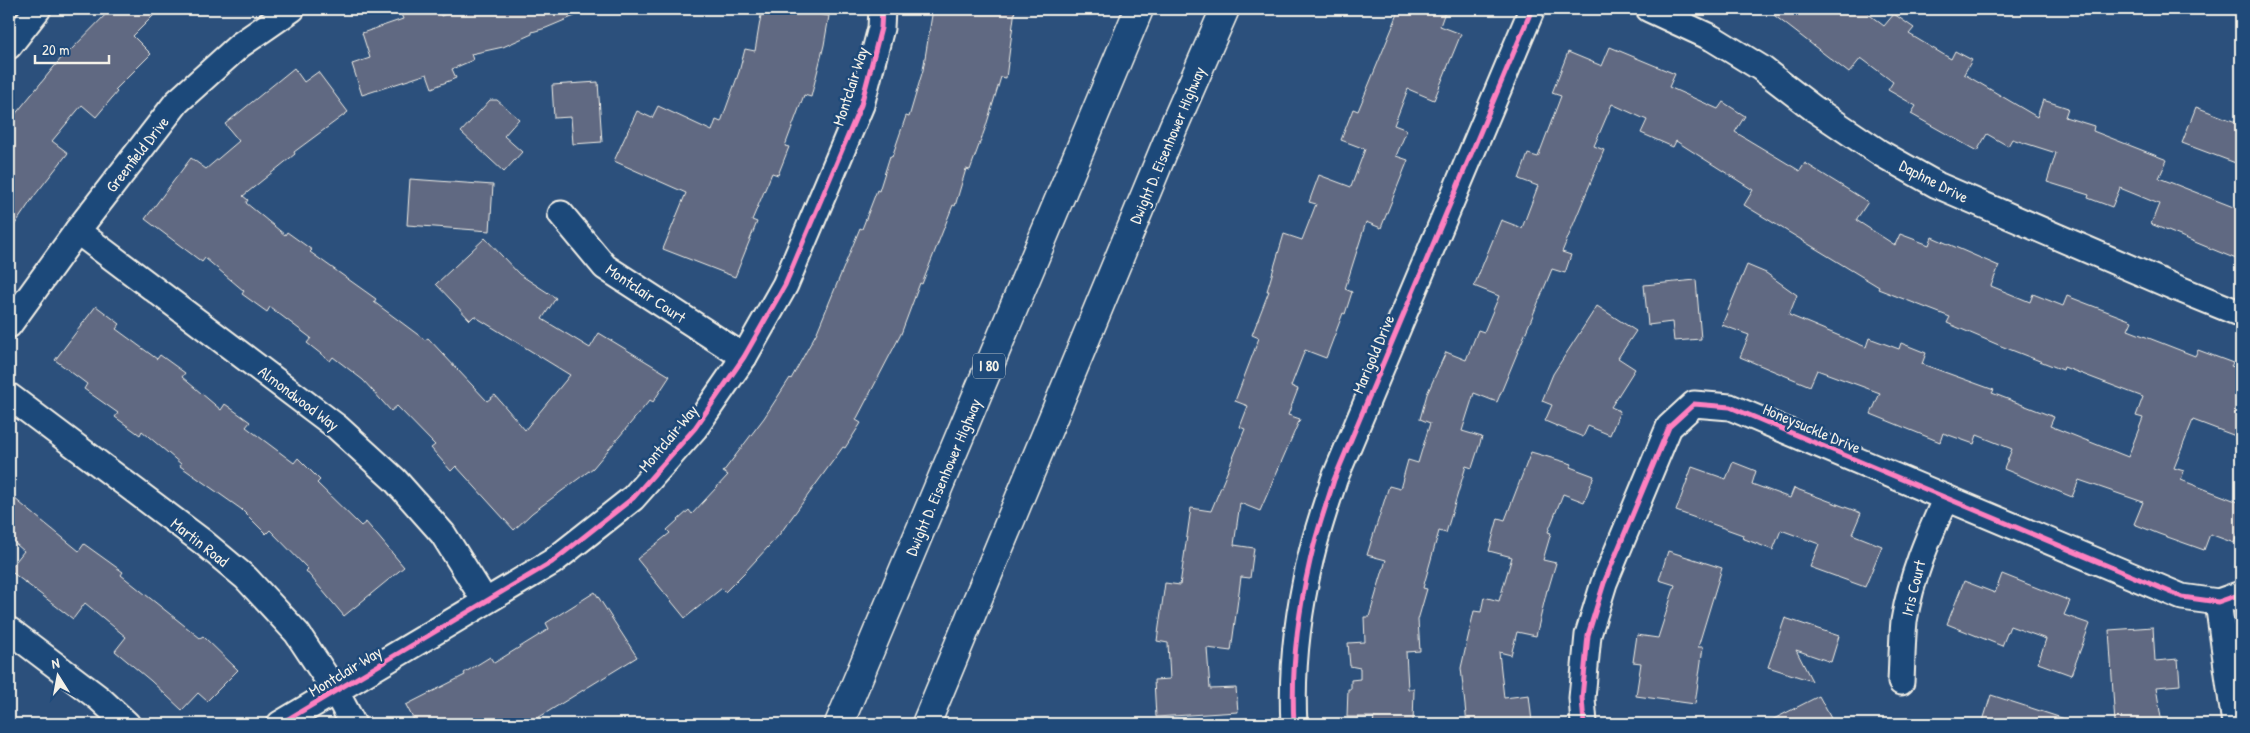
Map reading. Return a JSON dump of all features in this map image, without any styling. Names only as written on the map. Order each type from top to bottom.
[{"type":"highway","name":"Dwight D. Eisenhower Highway","points":[[839,724],[1139,9]]},
{"type":"highway","name":"Dwight D. Eisenhower Highway","points":[[926,724],[1173,128],[1225,9]]},
{"type":"street","points":[[9,46],[38,9]]},
{"type":"street","name":"Greenfield Drive","points":[[9,325],[77,231],[177,102],[240,45],[292,9]]},
{"type":"street","name":"Montclair Way","points":[[280,724],[552,562],[633,498],[695,428],[744,357],[784,285],[861,104],[881,28],[882,9]]},
{"type":"street","name":"Marigold Drive","points":[[1294,724],[1293,704],[1297,634],[1310,560],[1334,480],[1532,9]]},
{"type":"street","name":"Daphne Drive","points":[[1649,9],[1712,38],[1753,63],[1813,108],[1880,153],[1937,185],[2142,274],[2241,314]]},
{"type":"street","name":"Montclair Court","points":[[561,214],[605,267],[744,357]]},
{"type":"street","name":"Almondwood Way","points":[[77,231],[337,427],[395,480],[443,534],[485,601]]},
{"type":"street","name":"Martin Road","points":[[9,396],[202,542],[246,578],[297,633],[336,692],[353,724]]},
{"type":"street","name":"Honeysuckle Drive","points":[[1584,724],[1582,698],[1588,635],[1604,582],[1669,427],[1694,404],[1730,407],[2182,597],[2218,602],[2241,594]]},
{"type":"street","name":"Iris Court","points":[[1901,682],[1904,622],[1913,579],[1928,538],[1946,498]]},
{"type":"street","points":[[2218,602],[2235,724]]},
{"type":"street","points":[[9,630],[100,699],[126,724]]},
{"type":"building","points":[[111,9],[160,9],[133,36],[151,54],[115,90],[117,92],[96,117],[82,105],[52,141],[68,153],[35,195],[9,233],[9,122],[67,51],[69,52]]},
{"type":"building","points":[[399,9],[438,9],[441,16],[459,9],[591,9],[532,32],[532,34],[503,47],[471,54],[473,60],[452,69],[456,78],[432,88],[427,74],[362,95],[352,64],[370,58],[362,33],[403,19]]},
{"type":"building","points":[[762,9],[785,9],[829,16],[811,97],[804,95],[785,146],[789,147],[778,175],[772,173],[752,220],[757,222],[735,277],[663,249],[686,193],[614,161],[637,111],[652,118],[658,106],[712,131],[716,120],[721,122],[745,49],[755,51]]},
{"type":"building","points":[[933,9],[1015,9],[1006,78],[1001,77],[970,170],[966,169],[955,206],[953,205],[922,284],[920,283],[901,334],[856,420],[861,423],[845,448],[843,447],[779,535],[725,592],[722,588],[685,618],[637,559],[670,533],[667,530],[689,510],[692,514],[728,475],[723,472],[791,379],[817,332],[860,228],[862,229],[877,190],[879,191],[890,156],[892,157],[906,116],[909,117],[923,70]]},
{"type":"building","points":[[1400,9],[1446,9],[1440,26],[1461,34],[1434,100],[1408,89],[1394,125],[1407,130],[1396,156],[1408,160],[1381,228],[1366,222],[1345,289],[1352,292],[1345,314],[1343,313],[1326,358],[1305,350],[1291,386],[1298,389],[1288,415],[1300,419],[1260,511],[1240,503],[1234,545],[1254,548],[1250,578],[1241,577],[1231,651],[1207,648],[1210,689],[1236,688],[1238,712],[1156,717],[1154,680],[1170,679],[1168,643],[1157,641],[1165,583],[1180,585],[1191,508],[1211,511],[1245,429],[1240,427],[1248,406],[1235,401],[1259,338],[1252,335],[1269,291],[1267,291],[1284,234],[1302,240],[1316,204],[1309,202],[1319,175],[1351,187],[1365,149],[1341,140],[1353,109],[1358,111]]},
{"type":"building","points":[[1766,9],[1862,9],[1884,26],[1894,14],[1914,28],[1909,34],[1951,59],[1955,51],[1972,60],[1964,74],[2037,117],[2043,100],[2068,108],[2065,117],[2094,126],[2093,131],[2167,160],[2159,178],[2241,210],[2241,261],[2151,224],[2159,204],[2120,188],[2112,207],[2088,198],[2089,195],[2047,182],[2056,153],[2012,139],[2008,146],[1987,134],[1977,151],[1911,114],[1916,106],[1888,90],[1893,82],[1861,58],[1849,73]]},
{"type":"building","points":[[1610,47],[1675,74],[1669,87],[1718,109],[1723,102],[1745,116],[1735,132],[1800,171],[1805,163],[1868,202],[1856,220],[1895,245],[1900,234],[1929,245],[1932,237],[1999,266],[1991,286],[2030,302],[2033,294],[2063,306],[2067,296],[2132,321],[2128,330],[2195,356],[2198,350],[2233,363],[2231,366],[2241,369],[2241,438],[2193,420],[2174,468],[2184,471],[2181,480],[2241,503],[2241,525],[2234,543],[2210,534],[2204,550],[2159,534],[2134,524],[2143,502],[2079,480],[2072,497],[2004,469],[2012,449],[1977,435],[1974,444],[1943,433],[1940,442],[1871,414],[1880,393],[1817,370],[1810,386],[1740,357],[1749,335],[1722,325],[1747,265],[1766,273],[1797,295],[1789,315],[1866,347],[1869,338],[1899,349],[1901,343],[1926,353],[1922,364],[1994,390],[1992,393],[2054,417],[2050,426],[2128,457],[2143,418],[2136,416],[2143,397],[2064,367],[2063,370],[2001,346],[1947,323],[1950,317],[1878,289],[1879,287],[1744,205],[1753,190],[1676,141],[1673,147],[1641,133],[1647,120],[1612,104],[1594,146],[1604,150],[1562,252],[1571,255],[1565,273],[1552,269],[1497,402],[1474,393],[1462,431],[1482,437],[1472,468],[1466,466],[1446,533],[1439,531],[1423,588],[1427,589],[1418,620],[1420,651],[1406,652],[1408,689],[1414,689],[1413,724],[1373,724],[1374,717],[1347,717],[1348,689],[1351,689],[1351,680],[1360,679],[1360,668],[1350,666],[1348,643],[1365,642],[1364,617],[1369,617],[1386,560],[1367,555],[1389,486],[1400,489],[1408,460],[1418,463],[1430,423],[1420,419],[1427,394],[1446,352],[1466,360],[1478,330],[1484,332],[1499,296],[1474,286],[1501,220],[1522,228],[1538,186],[1519,179],[1528,154],[1538,157],[1561,96],[1552,93],[1568,52],[1602,66]]},
{"type":"building","points":[[294,68],[304,82],[318,72],[348,112],[294,152],[295,154],[243,196],[248,200],[246,203],[285,235],[287,232],[312,250],[310,252],[376,299],[374,302],[425,340],[428,338],[487,401],[495,395],[525,430],[570,375],[474,316],[470,320],[436,284],[485,238],[519,274],[556,298],[542,319],[590,348],[599,333],[670,376],[653,402],[650,400],[593,468],[532,513],[514,530],[456,466],[451,471],[431,448],[435,445],[397,406],[391,411],[363,380],[333,357],[330,361],[307,343],[311,338],[270,307],[267,312],[242,294],[244,291],[205,258],[202,262],[145,219],[191,158],[206,169],[239,141],[225,124]]},
{"type":"building","points":[[598,82],[602,142],[573,144],[571,117],[554,118],[552,85]]},
{"type":"building","points":[[490,100],[497,100],[519,119],[504,136],[522,152],[504,172],[461,132]]},
{"type":"building","points":[[2196,107],[2241,124],[2241,165],[2182,143]]},
{"type":"building","points":[[410,179],[493,185],[490,231],[407,225]]},
{"type":"building","points":[[1696,280],[1701,339],[1674,341],[1672,322],[1648,325],[1644,285]]},
{"type":"building","points":[[96,306],[120,324],[116,329],[157,359],[160,355],[185,373],[182,377],[221,410],[225,404],[250,422],[246,427],[294,463],[298,458],[320,480],[317,483],[361,526],[366,522],[404,567],[344,616],[306,571],[308,569],[270,530],[266,534],[241,509],[180,466],[181,464],[142,431],[140,435],[115,417],[118,413],[84,389],[87,384],[55,360]]},
{"type":"building","points":[[1597,306],[1636,331],[1618,358],[1635,369],[1611,407],[1620,411],[1610,435],[1588,426],[1583,437],[1545,421],[1552,405],[1542,401],[1553,374]]},
{"type":"building","points":[[1531,452],[1572,464],[1570,467],[1594,476],[1584,502],[1563,494],[1548,532],[1551,533],[1543,560],[1556,563],[1547,590],[1536,636],[1517,632],[1511,655],[1499,652],[1504,698],[1529,695],[1532,722],[1467,724],[1461,668],[1474,611],[1481,612],[1484,597],[1499,601],[1512,557],[1489,551],[1498,518],[1505,520]]},
{"type":"building","points":[[1733,462],[1756,471],[1752,484],[1790,498],[1794,488],[1861,513],[1852,534],[1882,546],[1865,587],[1810,567],[1819,544],[1781,530],[1773,550],[1742,538],[1743,535],[1676,511],[1692,467],[1726,479]]},
{"type":"building","points":[[9,494],[79,551],[84,544],[123,572],[121,575],[200,638],[203,636],[238,670],[207,701],[198,693],[182,710],[115,651],[126,637],[85,603],[73,619],[9,570],[24,551],[9,538]]},
{"type":"building","points":[[1668,551],[1722,568],[1698,647],[1703,647],[1695,704],[1636,696],[1641,663],[1633,662],[1637,635],[1658,638],[1675,585],[1659,580]]},
{"type":"building","points":[[2002,574],[2070,601],[2064,615],[2090,624],[2071,675],[2038,663],[2046,639],[2010,626],[2002,646],[1947,624],[1964,581],[1995,593]]},
{"type":"building","points":[[595,592],[637,657],[528,724],[416,724],[406,705],[465,675],[464,673],[490,657],[494,663],[549,629],[546,623]]},
{"type":"building","points":[[1785,618],[1839,636],[1831,662],[1796,650],[1812,681],[1768,667]]},
{"type":"building","points":[[2153,627],[2155,661],[2178,659],[2180,685],[2156,687],[2162,724],[2115,724],[2109,630]]},
{"type":"building","points":[[1991,695],[2068,720],[2067,724],[1982,724]]},
{"type":"building","points":[[1819,696],[1834,724],[1764,724]]},
{"type":"cycle path","points":[[280,724],[552,562],[633,498],[695,428],[744,357],[785,285],[861,105],[881,28],[882,9]]},
{"type":"cycle path","points":[[1294,724],[1296,642],[1302,601],[1315,540],[1334,480],[1532,9]]},
{"type":"cycle path","points":[[1584,724],[1582,698],[1588,635],[1604,583],[1669,427],[1694,404],[1730,407],[2182,597],[2218,602],[2241,594]]}]
